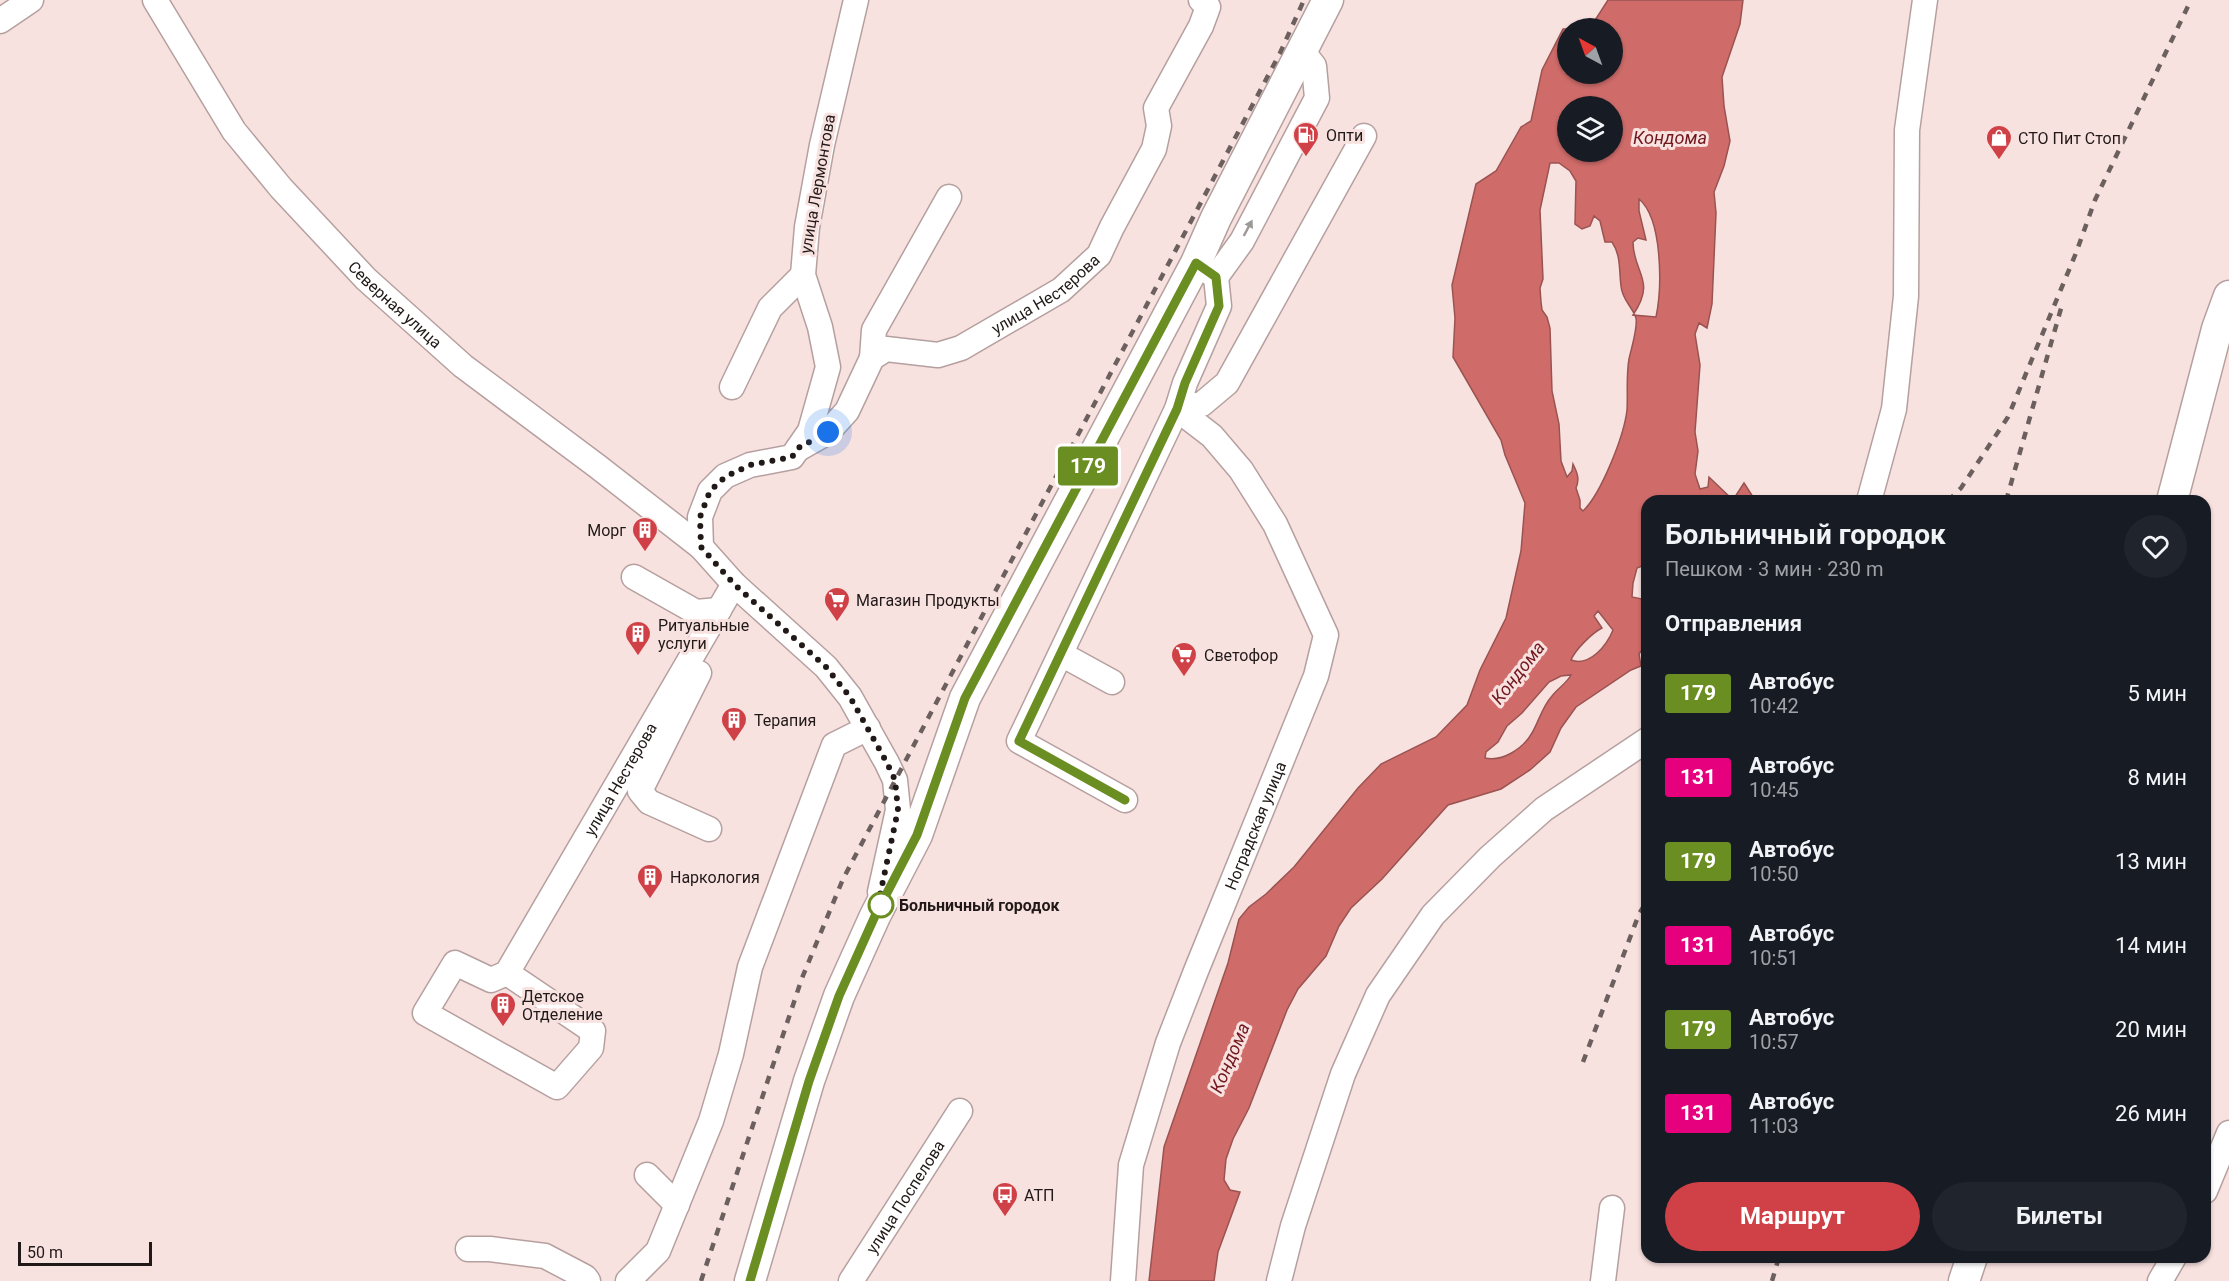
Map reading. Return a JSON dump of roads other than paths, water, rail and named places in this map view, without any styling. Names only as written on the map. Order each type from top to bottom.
[{"type":"main road","points":[[750,1281],[809,1081],[839,996],[875,916],[917,835],[965,698],[1206,270],[1216,218],[1328,0]]},
{"type":"main road","points":[[2174,495],[2217,329],[2229,296]]},
{"type":"main road","points":[[1964,1281],[1970,1263]]},
{"type":"street","points":[[0,21],[31,0]]},
{"type":"street","name":"Северная улица","points":[[155,0],[234,131],[281,188],[366,279],[463,366],[701,547]]},
{"type":"street","name":"улица Лермонтова","points":[[798,448],[810,430],[828,367],[820,327],[803,275],[807,227],[822,145],[856,0]]},
{"type":"street","name":"улица Нестерова","points":[[872,358],[886,348],[938,356],[961,348],[1061,290],[1099,255],[1112,226],[1154,149],[1159,126],[1156,108],[1201,26],[1208,7],[1201,0]]},
{"type":"street","points":[[1871,495],[1894,409],[1906,296],[1907,130],[1925,0]]},
{"type":"street","points":[[1177,409],[1202,404],[1227,383],[1364,136]]},
{"type":"street","points":[[875,916],[898,810],[895,780],[850,697],[826,667],[734,584],[701,547],[700,517],[710,491],[725,477],[750,465],[792,457],[798,448],[828,432],[847,411],[872,358],[874,330],[949,197]]},
{"type":"street","points":[[1125,800],[1019,741],[1177,409],[1185,383],[1219,306],[1206,270]]},
{"type":"street","points":[[732,387],[770,308],[803,275]]},
{"type":"street","name":"Ноградская улица","points":[[1123,1281],[1131,1165],[1168,1043],[1316,676],[1326,635],[1275,524],[1241,470],[1212,436],[1177,409]]},
{"type":"street","points":[[634,578],[696,612],[714,619],[707,657],[640,791],[649,802],[709,830]]},
{"type":"street","name":"улица Нестерова","points":[[499,977],[734,584]]},
{"type":"street","points":[[1060,654],[1112,682]]},
{"type":"street","points":[[628,1281],[658,1251],[714,1109],[731,1054],[750,967],[834,745],[868,728]]},
{"type":"street","points":[[1279,1281],[1293,1226],[1343,1074],[1384,986],[1433,915],[1490,857],[1544,809],[1641,744]]},
{"type":"street","points":[[455,963],[499,977],[592,1031],[591,1048],[557,1087],[425,1013],[455,963]]},
{"type":"street","name":"улица Поспелова","points":[[851,1281],[960,1111]]},
{"type":"street","points":[[2211,1180],[2224,1157],[2229,1133]]},
{"type":"street","points":[[647,1174],[677,1205]]},
{"type":"street","points":[[1603,1281],[1612,1208]]},
{"type":"street","points":[[468,1249],[490,1249],[545,1256],[585,1277],[588,1281]]},
{"type":"street","points":[[2160,1281],[2170,1263]]},
{"type":"water","name":"Кондома","points":[[1608,0],[1743,0],[1740,24],[1722,77],[1730,141],[1714,192],[1716,213],[1712,304],[1707,328],[1699,323],[1695,334],[1700,365],[1695,432],[1698,451],[1695,474],[1700,489],[1708,487],[1709,477],[1728,495],[1641,495],[1641,566],[1637,568],[1632,597],[1641,599],[1641,651],[1639,654],[1641,666],[1631,670],[1576,707],[1561,728],[1550,752],[1530,770],[1501,789],[1448,805],[1382,879],[1351,908],[1339,926],[1326,956],[1298,989],[1287,1010],[1249,1108],[1233,1139],[1226,1159],[1224,1180],[1230,1190],[1240,1192],[1218,1252],[1214,1281],[1149,1281],[1164,1147],[1228,963],[1239,919],[1249,907],[1294,867],[1358,788],[1381,764],[1436,737],[1467,705],[1480,670],[1506,618],[1521,551],[1525,503],[1501,440],[1453,357],[1455,318],[1452,285],[1476,184],[1496,171],[1521,127],[1531,121],[1542,70],[1557,41],[1557,84],[1623,84],[1623,18],[1596,18]],"holes":[[[1550,163],[1559,163],[1570,171],[1576,181],[1575,224],[1582,229],[1590,226],[1594,216],[1600,221],[1605,242],[1612,242],[1615,247],[1622,291],[1634,313],[1640,303],[1644,285],[1636,262],[1633,242],[1638,238],[1646,240],[1639,211],[1639,199],[1647,209],[1657,237],[1659,255],[1660,272],[1656,317],[1635,315],[1636,327],[1628,365],[1625,421],[1617,449],[1604,478],[1583,511],[1580,508],[1576,488],[1578,479],[1576,470],[1573,464],[1572,471],[1567,477],[1561,461],[1559,424],[1552,391],[1550,328],[1541,302],[1540,288],[1543,279],[1540,210]],[[1598,611],[1613,630],[1610,636],[1591,658],[1571,660],[1584,642],[1602,628],[1594,616]],[[1571,675],[1554,693],[1543,709],[1532,733],[1518,749],[1498,758],[1485,758],[1486,752],[1498,742],[1507,726],[1522,713],[1549,682],[1561,676]]]},
{"type":"water","name":"Кондома","points":[[1744,483],[1752,495],[1736,495]]},
{"type":"railway","points":[[701,1281],[802,978],[843,879],[1280,53],[1304,0]]},
{"type":"railway","points":[[1954,495],[2008,417],[2076,253],[2095,200],[2191,0]]},
{"type":"railway","points":[[2008,495],[2062,305]]},
{"type":"railway","points":[[1583,1062],[1641,911]]},
{"type":"railway","points":[[1772,1281],[1777,1263]]},
{"type":"place","name":"Опти","points":[[1306,158]]},
{"type":"place","name":"СТО Пит Стоп","points":[[1999,161]]},
{"type":"place","name":"Морг","points":[[645,553]]},
{"type":"place","name":"Магазин Продукты","points":[[837,623]]},
{"type":"place","name":"Ритуальные услуги","points":[[638,657]]},
{"type":"place","name":"Светофор","points":[[1184,678]]},
{"type":"place","name":"Терапия","points":[[734,743]]},
{"type":"place","name":"Наркология","points":[[650,900]]},
{"type":"place","name":"Больничный городок","points":[[881,905]]},
{"type":"place","name":"Детское Отделение","points":[[503,1028]]},
{"type":"place","name":"АТП","points":[[1005,1218]]}]
